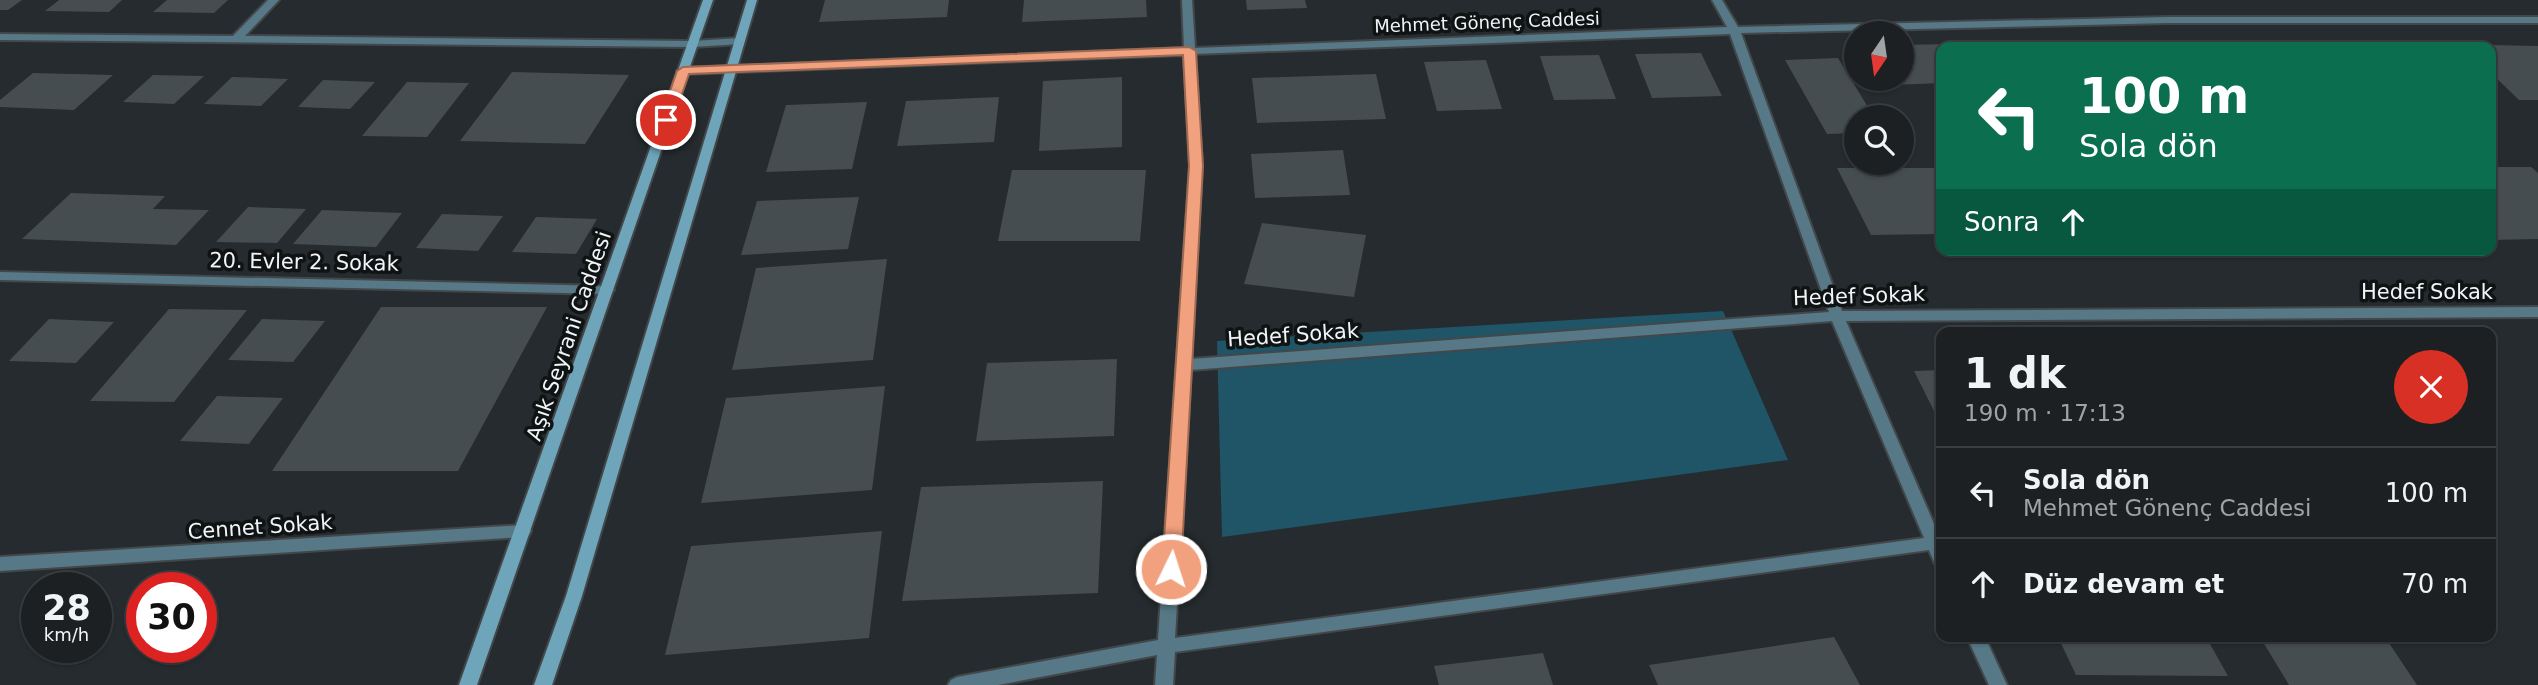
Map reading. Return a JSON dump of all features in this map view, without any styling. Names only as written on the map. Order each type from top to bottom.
[{"type":"main road","name":"Aşık Seyrani Caddesi","points":[[468,685],[708,0]]},
{"type":"main road","points":[[543,685],[574,596],[752,0]]},
{"type":"street","points":[[236,39],[274,0]]},
{"type":"street","points":[[1164,685],[1196,166],[1187,0]]},
{"type":"street","points":[[1717,0],[1734,30],[1837,316],[1936,549]]},
{"type":"street","name":"Mehmet Gönenç Caddesi","points":[[683,71],[1734,30],[2168,20],[2538,20]]},
{"type":"street","points":[[0,37],[693,44],[740,41]]},
{"type":"street","name":"20. Evler 2. Sokak","points":[[0,276],[607,290]]},
{"type":"street","name":"Hedef Sokak","points":[[1184,365],[1837,316],[2538,312]]},
{"type":"street","name":"Cennet Sokak","points":[[0,564],[523,531]]},
{"type":"street","points":[[957,685],[1167,646],[1933,543]]},
{"type":"street","points":[[1978,642],[1998,685]]},
{"type":"shaded area","points":[[1723,311],[1788,460],[1222,537],[1217,341]]},
{"type":"building","points":[[0,0],[22,0],[8,10],[0,10]]},
{"type":"building","points":[[59,0],[122,0],[109,12],[45,11]]},
{"type":"building","points":[[167,0],[228,0],[214,13],[153,12]]},
{"type":"building","points":[[825,0],[949,0],[947,17],[819,22]]},
{"type":"building","points":[[1024,0],[1146,0],[1147,17],[1022,22]]},
{"type":"building","points":[[1246,0],[1305,0],[1307,8],[1247,10]]},
{"type":"building","points":[[2180,41],[2181,42],[2108,42]]},
{"type":"building","points":[[1936,44],[1936,83],[1914,84],[1914,45]]},
{"type":"building","points":[[2496,45],[2538,46],[2538,100],[2519,100],[2496,78]]},
{"type":"building","points":[[1701,53],[1722,96],[1652,98],[1635,54]]},
{"type":"building","points":[[1599,55],[1616,99],[1554,100],[1540,56]]},
{"type":"building","points":[[1838,58],[1844,68],[1844,91],[1858,91],[1867,105],[1844,105],[1844,133],[1827,134],[1785,60]]},
{"type":"building","points":[[1486,60],[1502,109],[1437,111],[1424,62]]},
{"type":"building","points":[[512,72],[629,75],[585,144],[460,141]]},
{"type":"building","points":[[33,73],[113,75],[74,110],[0,107],[0,100]]},
{"type":"building","points":[[1376,74],[1386,119],[1257,123],[1252,78]]},
{"type":"building","points":[[153,75],[204,76],[174,104],[123,102]]},
{"type":"building","points":[[232,77],[288,79],[261,106],[204,104]]},
{"type":"building","points":[[1122,77],[1122,147],[1039,151],[1043,81]]},
{"type":"building","points":[[323,80],[375,82],[350,109],[298,107]]},
{"type":"building","points":[[407,82],[469,83],[427,137],[362,136]]},
{"type":"building","points":[[999,97],[994,142],[897,146],[906,101]]},
{"type":"building","points":[[867,102],[852,169],[766,172],[786,105]]},
{"type":"building","points":[[1343,150],[1350,195],[1255,198],[1251,154]]},
{"type":"building","points":[[2496,167],[2531,167],[2538,173],[2538,239],[2496,240]]},
{"type":"building","points":[[1837,168],[1844,168],[1844,175],[1914,175],[1914,168],[1936,168],[1936,234],[1871,235]]},
{"type":"building","points":[[1012,170],[1146,170],[1140,241],[998,241]]},
{"type":"building","points":[[71,193],[165,196],[153,209],[209,210],[176,245],[22,239]]},
{"type":"building","points":[[859,197],[848,249],[741,255],[757,201]]},
{"type":"building","points":[[248,207],[306,209],[277,243],[216,242]]},
{"type":"building","points":[[322,210],[402,213],[376,247],[293,244]]},
{"type":"building","points":[[442,214],[503,216],[478,251],[416,248]]},
{"type":"building","points":[[536,217],[597,219],[576,254],[512,252]]},
{"type":"building","points":[[1262,223],[1366,235],[1354,297],[1244,284]]},
{"type":"building","points":[[887,259],[873,360],[732,370],[756,268]]},
{"type":"building","points":[[381,307],[547,307],[458,471],[272,471]]},
{"type":"building","points":[[169,309],[247,310],[174,402],[90,401]]},
{"type":"building","points":[[49,319],[114,322],[76,363],[9,361]]},
{"type":"building","points":[[262,319],[325,321],[293,362],[228,360]]},
{"type":"building","points":[[1117,359],[1114,436],[976,441],[987,363]]},
{"type":"building","points":[[1936,370],[1936,415],[1914,371]]},
{"type":"building","points":[[885,386],[872,490],[701,503],[726,398]]},
{"type":"building","points":[[217,396],[283,398],[249,444],[180,441]]},
{"type":"building","points":[[1103,481],[1098,593],[902,601],[921,487]]},
{"type":"building","points":[[882,531],[869,638],[665,655],[691,546]]},
{"type":"building","points":[[1834,637],[1860,685],[1658,685],[1649,665]]},
{"type":"building","points":[[2060,642],[2209,642],[2228,676],[2076,675]]},
{"type":"building","points":[[2263,642],[2388,642],[2417,685],[2289,685]]},
{"type":"building","points":[[1543,653],[1553,685],[1439,685],[1434,666]]},
{"type":"route","points":[[666,120],[683,71],[1189,51],[1196,166],[1171,569]]}]
